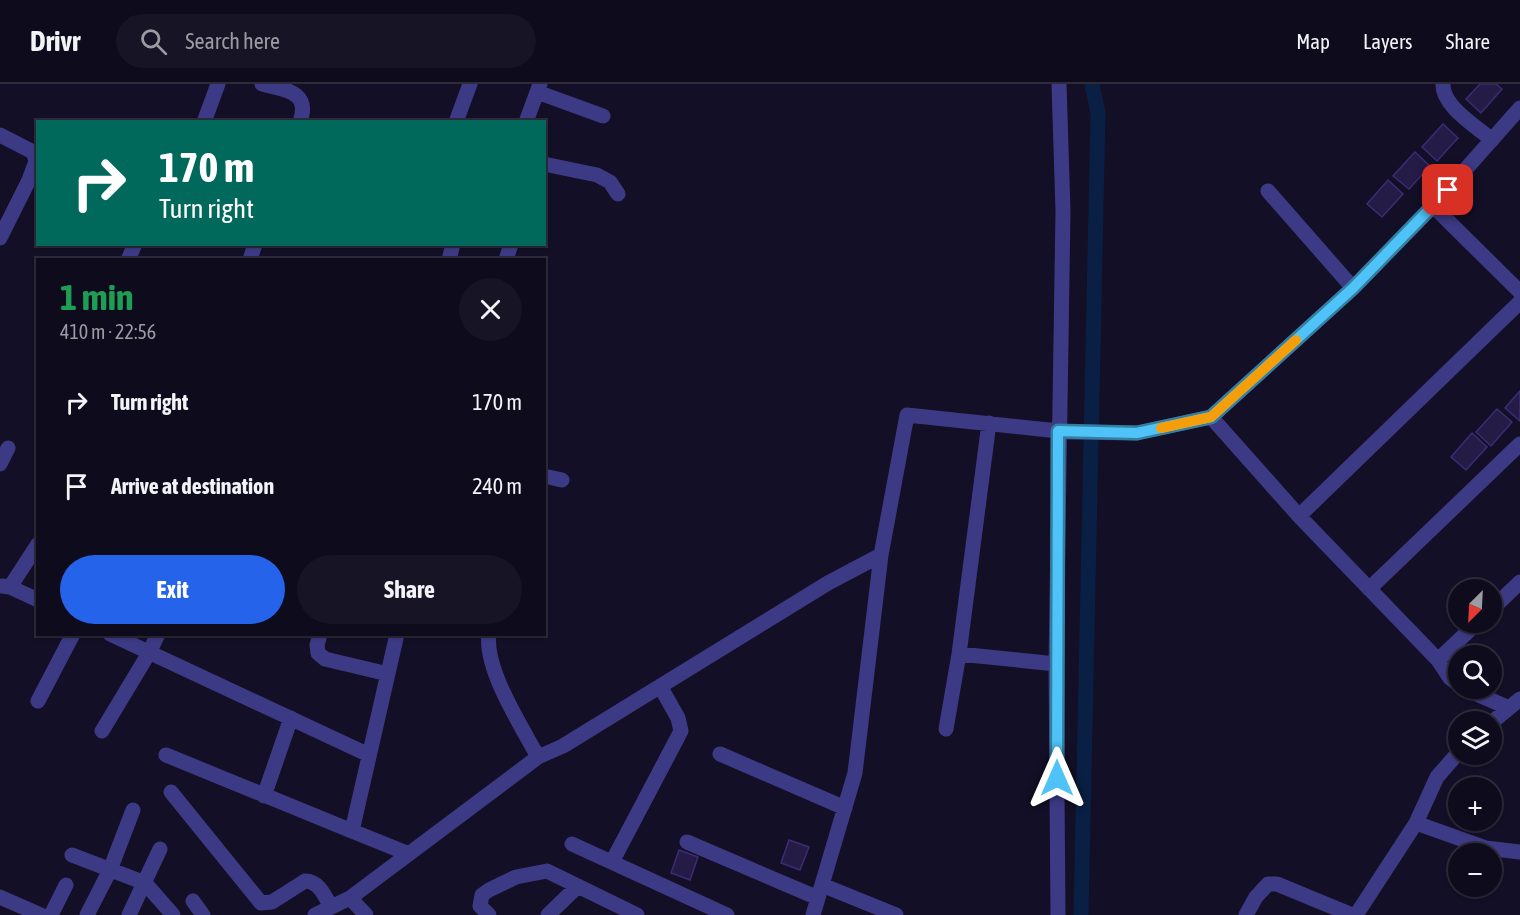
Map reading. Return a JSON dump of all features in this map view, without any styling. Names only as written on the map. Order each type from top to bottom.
[{"type":"street","points":[[205,120],[218,84]]},
{"type":"street","points":[[262,84],[296,95],[302,102],[300,120]]},
{"type":"street","points":[[457,120],[470,84]]},
{"type":"street","points":[[1058,915],[1056,664],[1063,431],[1063,211],[1059,84]]},
{"type":"street","points":[[1443,84],[1442,92],[1449,104],[1492,140]]},
{"type":"street","points":[[527,120],[539,88],[603,116]]},
{"type":"street","points":[[813,915],[855,773],[881,555],[907,415],[1063,431],[1137,433],[1211,417],[1353,288],[1433,206],[1520,108]]},
{"type":"street","points":[[0,135],[33,152],[36,161],[0,238]]},
{"type":"street","points":[[546,164],[597,175],[610,182],[618,194]]},
{"type":"street","points":[[1268,191],[1353,288]]},
{"type":"street","points":[[1433,206],[1520,291]]},
{"type":"street","points":[[1299,516],[1520,302]]},
{"type":"street","points":[[1211,417],[1299,516],[1448,672]]},
{"type":"street","points":[[946,729],[959,654],[989,423]]},
{"type":"street","points":[[1369,589],[1520,444]]},
{"type":"street","points":[[0,464],[8,448]]},
{"type":"street","points":[[546,476],[562,480]]},
{"type":"street","points":[[36,547],[5,586],[36,599]]},
{"type":"street","points":[[315,915],[350,898],[538,758],[562,746],[828,583],[881,555]]},
{"type":"street","points":[[1502,599],[1520,582]]},
{"type":"street","points":[[1438,660],[1466,633]]},
{"type":"street","points":[[38,701],[72,636]]},
{"type":"street","points":[[114,636],[369,755]]},
{"type":"street","points":[[102,731],[150,653],[157,636]]},
{"type":"street","points":[[319,636],[318,652],[325,659],[388,674]]},
{"type":"street","points":[[352,831],[397,636]]},
{"type":"street","points":[[489,636],[491,660],[497,679],[538,758]]},
{"type":"street","points":[[959,654],[1056,664]]},
{"type":"street","points":[[612,862],[681,731],[678,718],[660,686]]},
{"type":"street","points":[[1502,713],[1514,703]]},
{"type":"street","points":[[264,796],[291,718]]},
{"type":"street","points":[[720,754],[845,808]]},
{"type":"street","points":[[166,755],[409,855]]},
{"type":"street","points":[[1356,915],[1416,823],[1437,777],[1448,764]]},
{"type":"street","points":[[171,792],[261,903],[272,902],[305,881],[311,881],[317,884],[331,907]]},
{"type":"street","points":[[87,915],[111,870],[133,810]]},
{"type":"street","points":[[1416,823],[1486,848],[1520,852]]},
{"type":"street","points":[[687,842],[820,891],[896,915]]},
{"type":"street","points":[[572,844],[727,915]]},
{"type":"street","points":[[129,915],[160,849]]},
{"type":"street","points":[[72,855],[145,883],[173,915]]},
{"type":"street","points":[[489,915],[480,906],[482,895],[516,877],[547,871],[637,915]]},
{"type":"street","points":[[1246,915],[1256,897],[1268,885],[1277,884],[1352,915]]},
{"type":"street","points":[[51,915],[66,885]]},
{"type":"street","points":[[548,915],[578,885]]},
{"type":"street","points":[[0,897],[41,915]]},
{"type":"street","points":[[350,898],[366,915]]},
{"type":"street","points":[[193,901],[203,915]]},
{"type":"building","points":[[1480,84],[1496,84],[1502,89],[1481,113],[1466,99]]},
{"type":"building","points":[[1443,124],[1458,138],[1437,161],[1422,147]]},
{"type":"building","points":[[1415,152],[1430,166],[1409,189],[1393,176]]},
{"type":"building","points":[[1388,180],[1403,194],[1382,217],[1367,204]]},
{"type":"building","points":[[1520,391],[1520,421],[1505,408]]},
{"type":"building","points":[[1497,409],[1512,422],[1491,446],[1476,432]]},
{"type":"building","points":[[1472,433],[1487,447],[1466,470],[1451,457]]},
{"type":"building","points":[[789,840],[809,847],[800,870],[781,863]]},
{"type":"building","points":[[679,850],[698,857],[690,880],[671,873]]},
{"type":"waterway","points":[[1081,915],[1098,113],[1092,84]]},
{"type":"slow traffic","points":[[1161,428],[1211,417],[1296,340]]},
{"type":"route","points":[[1057,778],[1058,431],[1137,433],[1211,417],[1353,288],[1448,190]]}]
